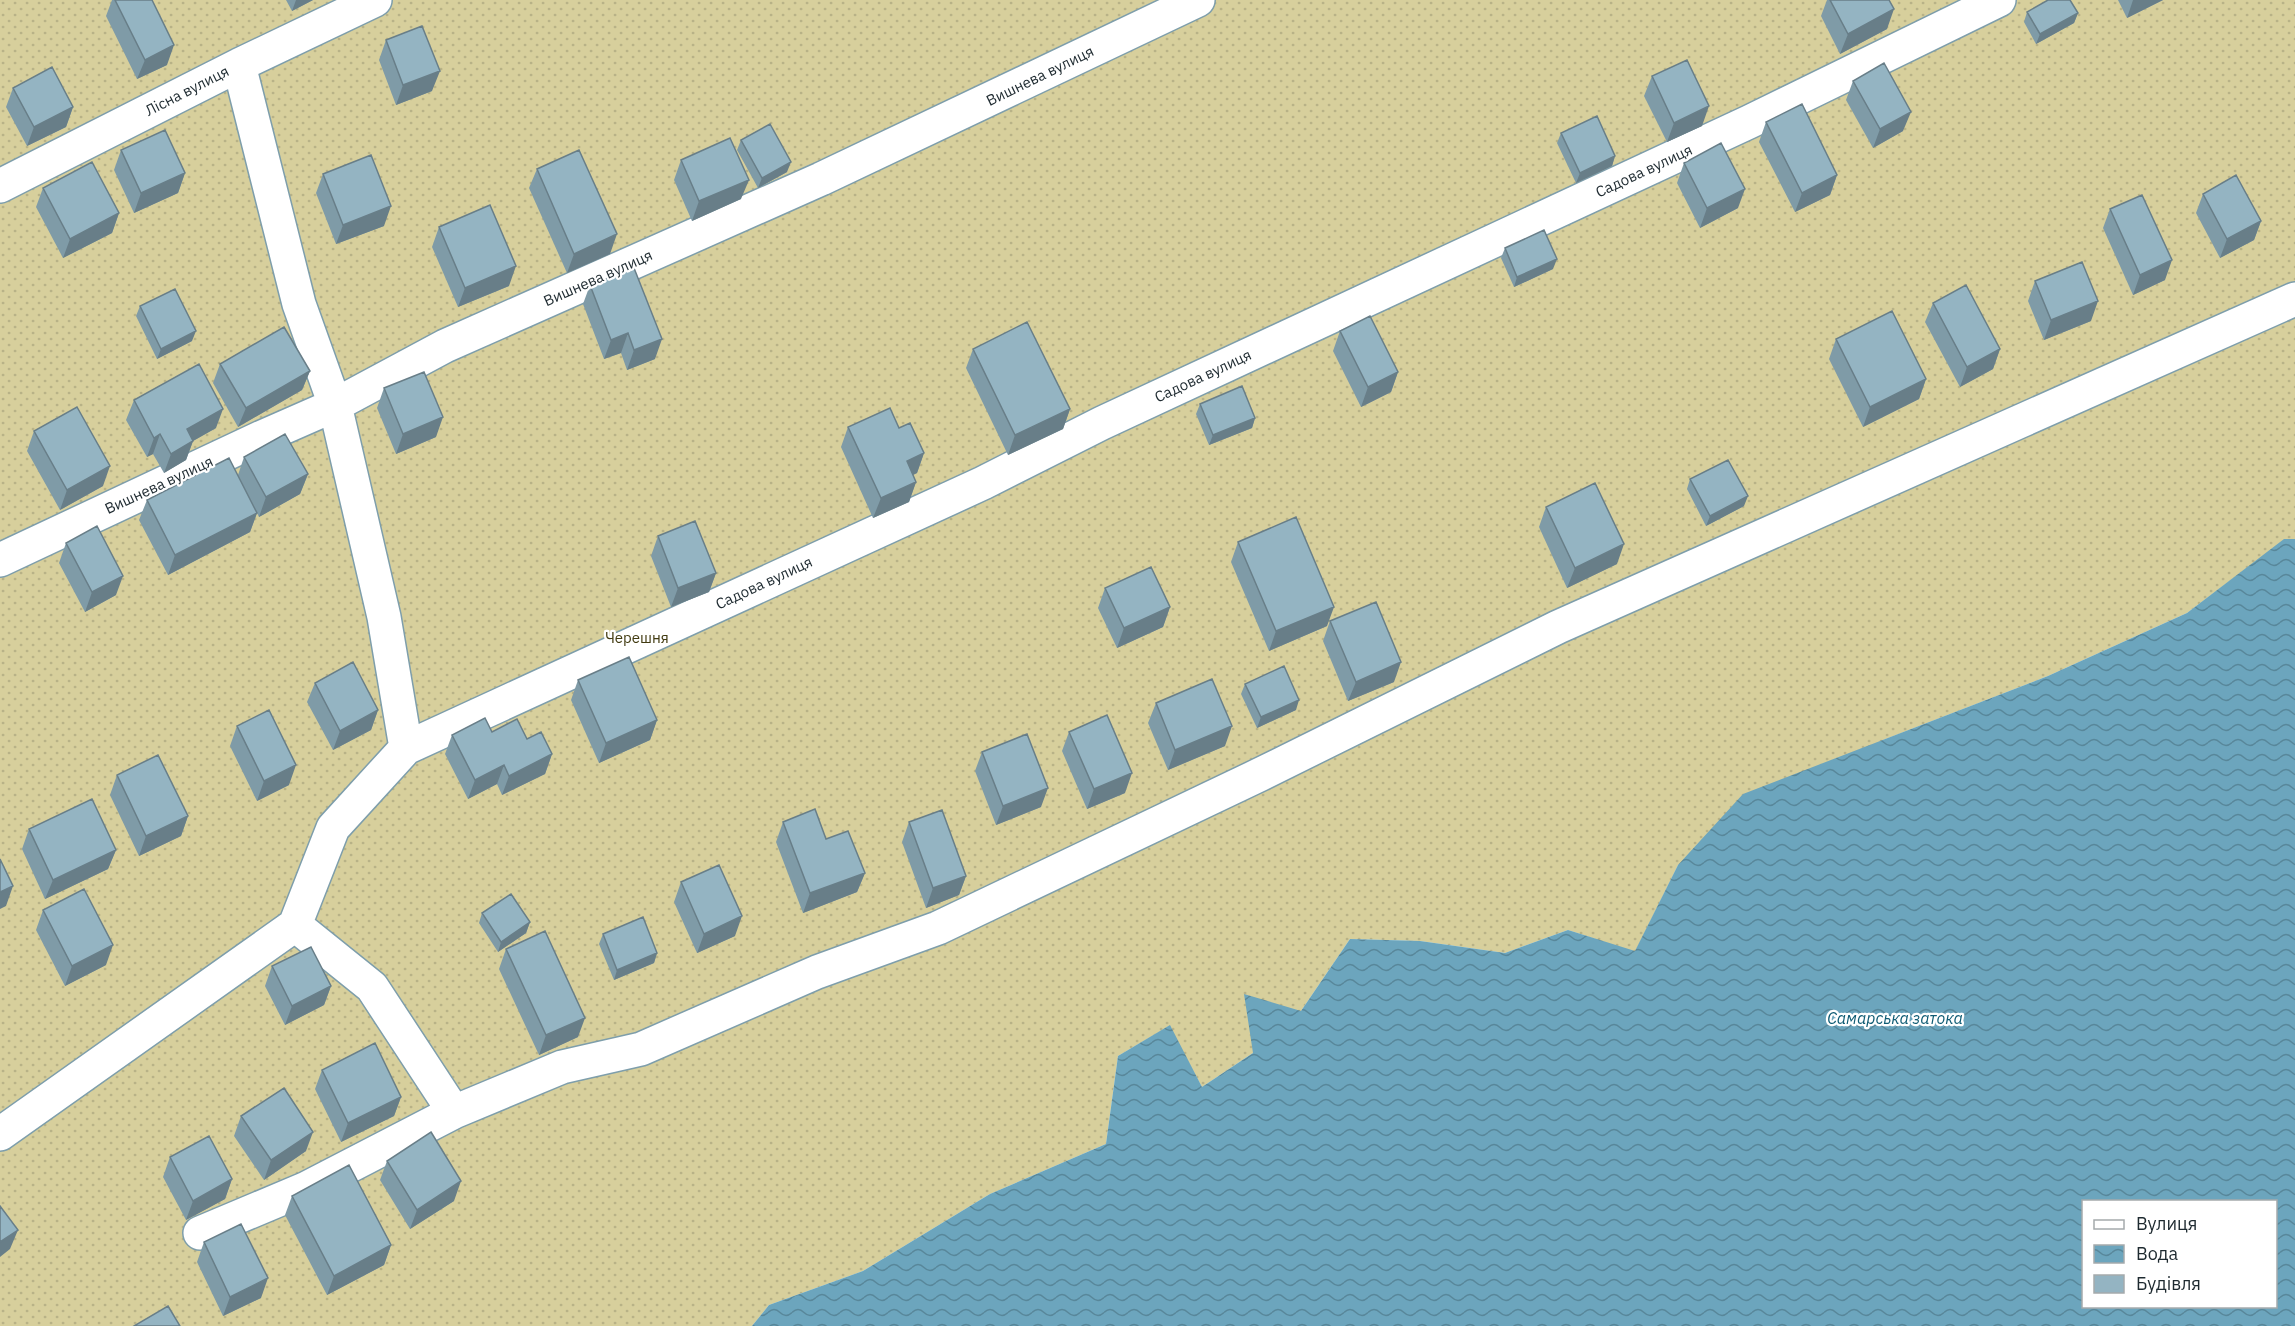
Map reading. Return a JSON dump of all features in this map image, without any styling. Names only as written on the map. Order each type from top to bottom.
[{"type":"lane","name":"Лісна вулиця","points":[[0,186],[239,65],[375,0]]},
{"type":"lane","name":"Вишнева вулиця","points":[[0,560],[335,405],[445,346],[821,179],[1198,0]]},
{"type":"lane","name":"Садова вулиця","points":[[406,748],[983,483],[1102,423],[1749,122],[1999,0]]},
{"type":"lane","points":[[0,1134],[295,925],[333,828],[406,748],[384,617],[335,405],[299,304],[239,65]]},
{"type":"lane","points":[[200,1233],[307,1188],[454,1112],[562,1066],[641,1049],[816,972],[938,928],[1259,775],[1558,627],[2295,299]]},
{"type":"lane","points":[[295,925],[372,987],[454,1112]]},
{"type":"green space","name":"Черешня","points":[[0,0],[2295,0],[2295,539],[2284,540],[2187,613],[2048,676],[1883,740],[1678,865],[1635,952],[1568,930],[1505,953],[1420,941],[1350,939],[1301,1011],[1253,1053],[1202,1087],[1169,1026],[1118,1056],[1106,1144],[990,1194],[863,1271],[769,1305],[752,1326],[0,1326]]},
{"type":"water","name":"Самарська затока","points":[[2284,539],[2295,539],[2295,1326],[752,1326],[769,1305],[863,1271],[990,1194],[1106,1144],[1118,1056],[1170,1025],[1202,1087],[1253,1053],[1244,994],[1301,1011],[1350,939],[1420,941],[1505,953],[1568,930],[1635,951],[1678,865],[1743,794],[2048,676],[2187,613]]},
{"type":"building","points":[[115,0],[152,0],[174,45],[145,60]]},
{"type":"building","points":[[1830,0],[1889,0],[1894,9],[1848,34]]},
{"type":"building","points":[[2048,0],[2070,0],[2078,13],[2040,34],[2027,12]]},
{"type":"building","points":[[422,26],[440,71],[403,85],[386,40]]},
{"type":"building","points":[[1687,60],[1709,106],[1674,123],[1652,76]]},
{"type":"building","points":[[1884,63],[1911,112],[1880,129],[1853,81]]},
{"type":"building","points":[[52,67],[73,107],[34,127],[13,88]]},
{"type":"building","points":[[1802,104],[1837,175],[1802,193],[1766,122]]},
{"type":"building","points":[[1597,116],[1615,156],[1580,173],[1561,133]]},
{"type":"building","points":[[770,124],[791,162],[762,178],[741,140]]},
{"type":"building","points":[[165,130],[185,173],[141,193],[121,150]]},
{"type":"building","points":[[730,138],[749,180],[699,201],[681,160]]},
{"type":"building","points":[[1721,143],[1745,189],[1707,208],[1684,163]]},
{"type":"building","points":[[579,150],[617,234],[574,254],[537,169]]},
{"type":"building","points":[[371,155],[391,206],[343,225],[323,174]]},
{"type":"building","points":[[92,162],[119,213],[70,239],[43,188]]},
{"type":"building","points":[[2236,175],[2261,221],[2227,239],[2203,194]]},
{"type":"building","points":[[2142,195],[2172,260],[2140,275],[2110,209]]},
{"type":"building","points":[[490,205],[516,266],[465,288],[439,227]]},
{"type":"building","points":[[1544,230],[1557,259],[1517,277],[1505,248]]},
{"type":"building","points":[[2082,262],[2098,301],[2051,320],[2035,281]]},
{"type":"building","points":[[634,268],[662,339],[634,350],[628,333],[611,340],[590,285]]},
{"type":"building","points":[[1966,285],[2000,349],[1967,367],[1933,303]]},
{"type":"building","points":[[175,289],[196,331],[161,349],[140,306]]},
{"type":"building","points":[[1892,311],[1926,379],[1870,407],[1836,339]]},
{"type":"building","points":[[1370,316],[1398,372],[1368,387],[1340,331]]},
{"type":"building","points":[[1027,322],[1070,409],[1015,435],[973,349]]},
{"type":"building","points":[[284,327],[310,371],[246,408],[220,364]]},
{"type":"building","points":[[199,364],[223,409],[187,429],[193,441],[171,454],[160,434],[154,438],[134,400]]},
{"type":"building","points":[[424,372],[443,417],[403,434],[384,388]]},
{"type":"building","points":[[1242,386],[1255,418],[1213,435],[1200,404]]},
{"type":"building","points":[[77,407],[110,466],[67,490],[34,431]]},
{"type":"building","points":[[890,408],[899,428],[910,423],[924,453],[907,461],[916,482],[881,498],[848,427]]},
{"type":"building","points":[[285,434],[308,474],[266,497],[244,457]]},
{"type":"building","points":[[229,458],[257,513],[175,555],[147,500]]},
{"type":"building","points":[[1728,460],[1748,496],[1710,516],[1690,479]]},
{"type":"building","points":[[1595,483],[1624,544],[1575,568],[1546,507]]},
{"type":"building","points":[[1296,517],[1334,607],[1276,631],[1238,542]]},
{"type":"building","points":[[695,521],[716,573],[678,588],[658,536]]},
{"type":"building","points":[[97,526],[123,576],[92,592],[66,543]]},
{"type":"building","points":[[1151,567],[1170,607],[1124,628],[1105,588]]},
{"type":"building","points":[[1376,602],[1401,662],[1356,682],[1330,621]]},
{"type":"building","points":[[629,657],[657,720],[606,743],[578,680]]},
{"type":"building","points":[[353,662],[378,710],[340,731],[315,683]]},
{"type":"building","points":[[1284,666],[1299,700],[1261,717],[1245,684]]},
{"type":"building","points":[[1212,679],[1232,726],[1175,750],[1156,703]]},
{"type":"building","points":[[269,710],[296,765],[264,781],[237,726]]},
{"type":"building","points":[[1107,715],[1132,773],[1094,789],[1069,732]]},
{"type":"building","points":[[485,718],[492,732],[517,719],[527,739],[541,732],[552,754],[509,776],[504,765],[475,780],[452,735]]},
{"type":"building","points":[[1027,734],[1048,788],[1003,806],[982,752]]},
{"type":"building","points":[[158,755],[188,816],[146,836],[117,775]]},
{"type":"building","points":[[92,799],[116,850],[53,880],[29,829]]},
{"type":"building","points":[[815,809],[826,839],[848,831],[865,873],[810,893],[783,822]]},
{"type":"building","points":[[942,810],[966,876],[933,888],[909,822]]},
{"type":"building","points":[[0,859],[13,886],[0,892]]},
{"type":"building","points":[[719,865],[742,916],[704,934],[681,882]]},
{"type":"building","points":[[84,889],[113,945],[72,966],[43,910]]},
{"type":"building","points":[[511,894],[530,922],[501,942],[482,913]]},
{"type":"building","points":[[643,917],[657,953],[617,970],[603,934]]},
{"type":"building","points":[[545,931],[585,1018],[546,1035],[506,949]]},
{"type":"building","points":[[311,947],[331,986],[292,1006],[272,966]]},
{"type":"building","points":[[375,1043],[401,1097],[348,1123],[322,1070]]},
{"type":"building","points":[[284,1088],[313,1132],[271,1160],[241,1116]]},
{"type":"building","points":[[431,1132],[461,1181],[417,1210],[387,1161]]},
{"type":"building","points":[[209,1136],[232,1179],[193,1201],[170,1157]]},
{"type":"building","points":[[349,1165],[391,1245],[334,1276],[292,1196]]},
{"type":"building","points":[[0,1206],[18,1230],[0,1242]]},
{"type":"building","points":[[241,1224],[268,1278],[230,1297],[204,1242]]},
{"type":"building","points":[[168,1306],[180,1326],[134,1326]]}]
